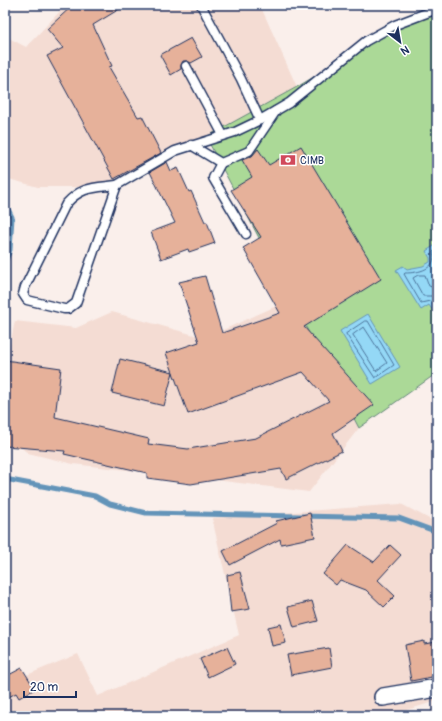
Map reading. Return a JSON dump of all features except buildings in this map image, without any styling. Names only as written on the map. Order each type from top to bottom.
[{"type":"street","points":[[383,697],[437,688]]},
{"type":"lane","points":[[201,5],[241,79],[260,120]]},
{"type":"lane","points":[[117,185],[76,303],[68,309],[64,309],[27,300],[23,294],[25,287],[66,204],[75,194],[86,189],[117,185],[175,151],[235,132],[260,120],[289,102],[366,42],[395,25],[437,8]]},
{"type":"lane","points":[[186,66],[223,135]]},
{"type":"lane","points":[[246,234],[213,178],[221,163],[249,151],[278,109]]},
{"type":"lane","points":[[191,145],[221,163]]},
{"type":"shaded area","points":[[66,5],[260,5],[297,87],[116,187],[38,187],[5,178],[5,36],[26,47]]},
{"type":"shaded area","points":[[292,299],[359,428],[309,492],[73,464],[28,453],[5,435],[5,368],[15,321],[76,328],[112,312],[205,338]]},
{"type":"shaded area","points":[[401,504],[437,523],[437,701],[386,716],[5,716],[5,684],[78,654],[98,696],[239,635],[212,518]]},
{"type":"green space","points":[[433,5],[437,5],[437,373],[359,428],[206,137],[297,87]]},
{"type":"water","points":[[437,244],[437,275],[435,278],[437,281],[437,309],[433,311],[429,305],[421,310],[396,270],[403,266],[407,269],[423,266],[430,262],[430,258],[426,251]]},
{"type":"water","points":[[368,314],[400,367],[372,384],[340,331]]},
{"type":"waterway","points":[[5,203],[12,217],[10,250],[5,262]]},
{"type":"waterway","points":[[5,479],[95,496],[110,504],[146,513],[399,518],[437,532]]},
{"type":"place","name":"CIMB","points":[[288,160]]}]
